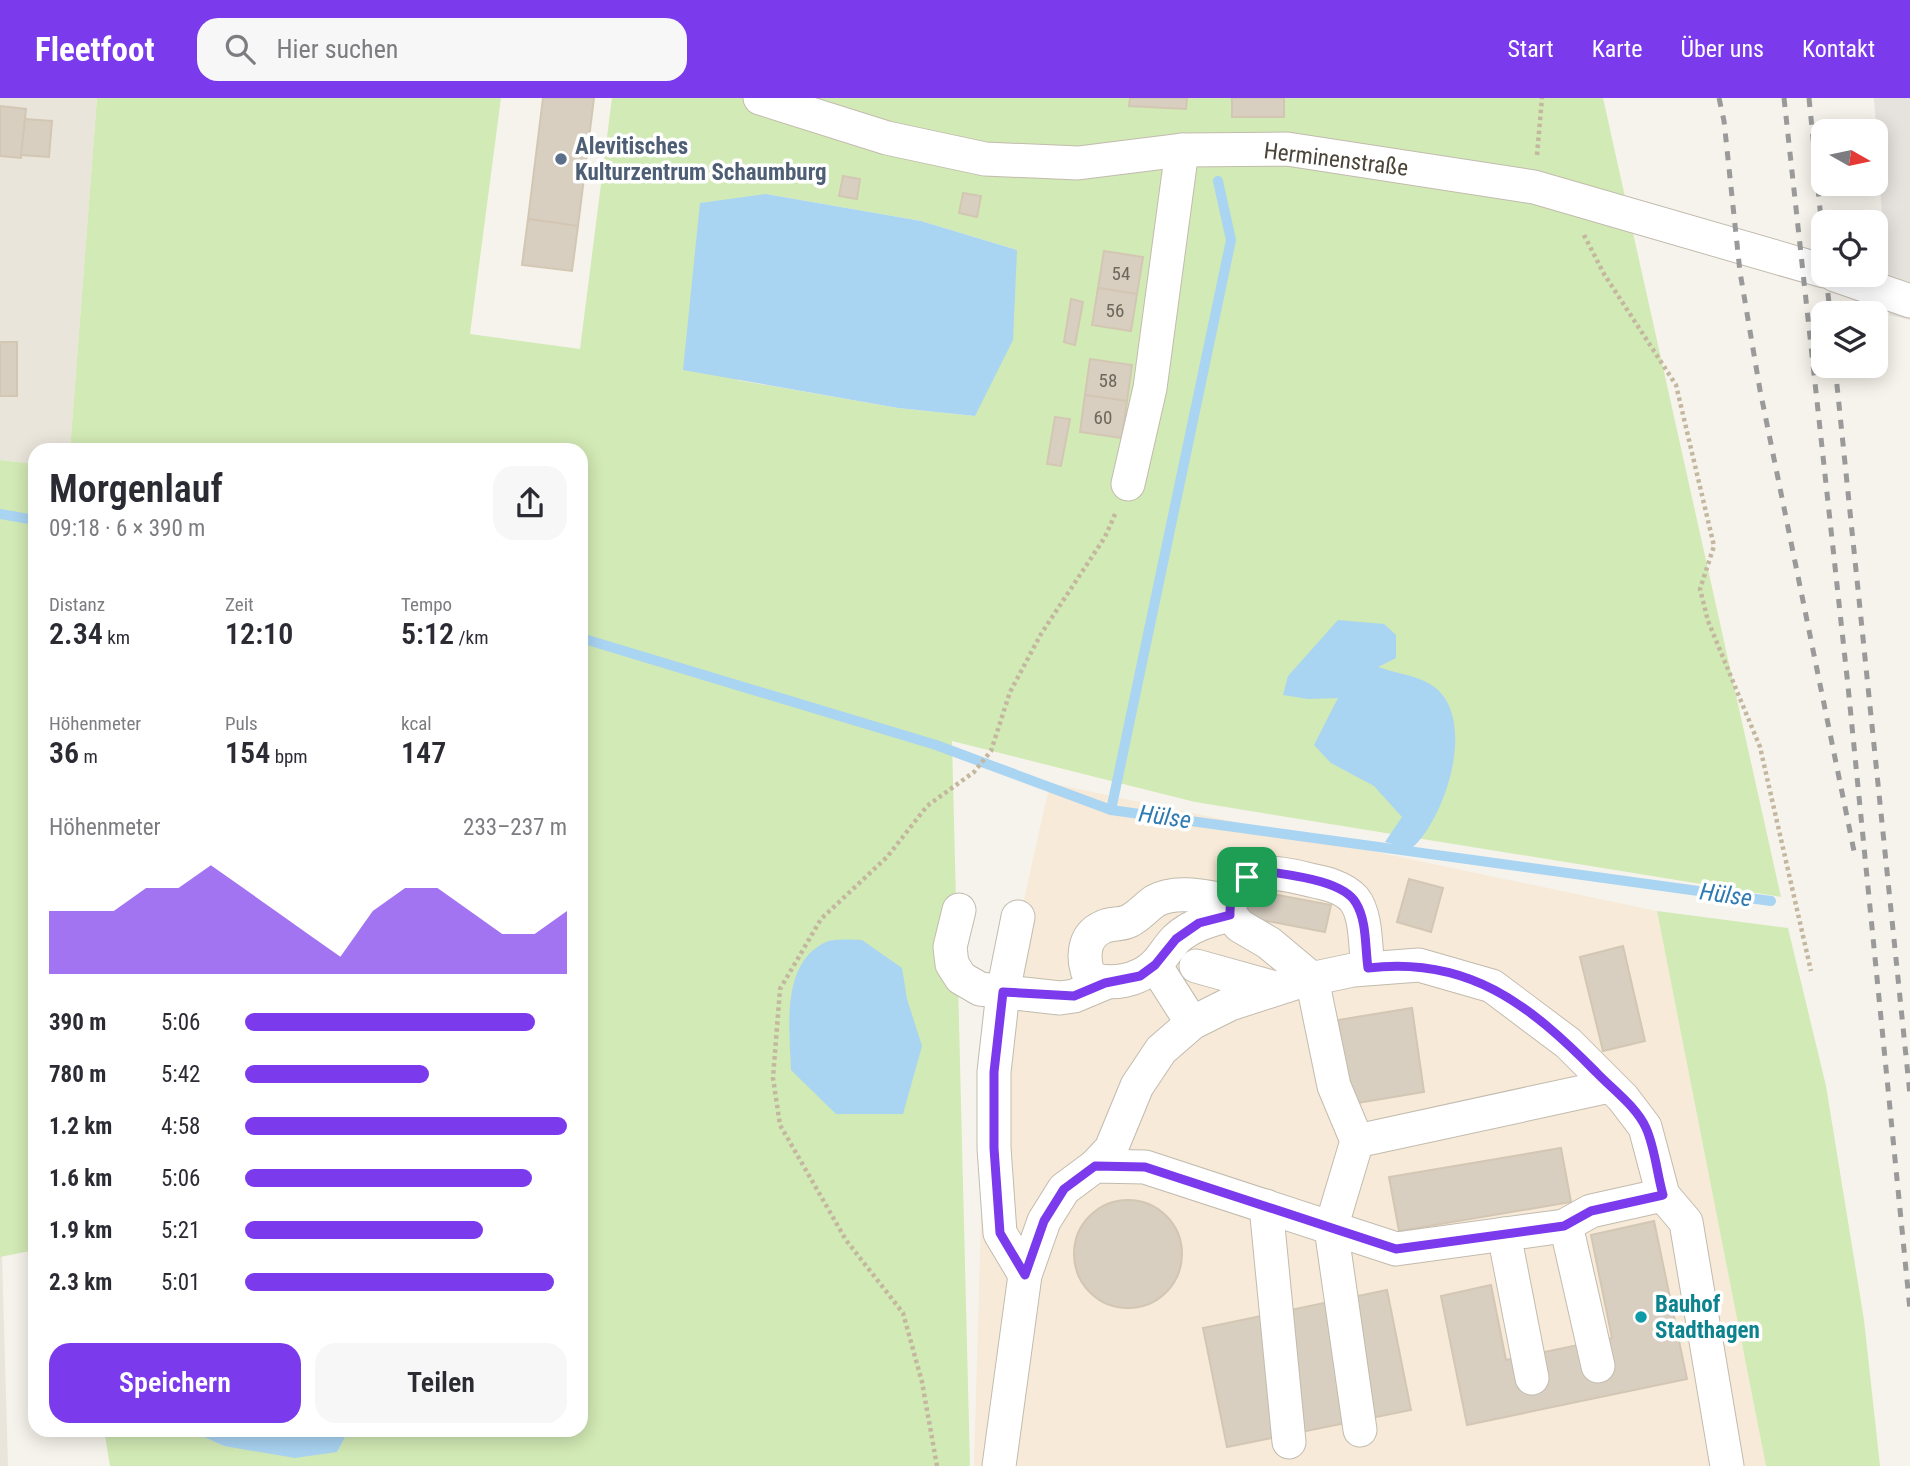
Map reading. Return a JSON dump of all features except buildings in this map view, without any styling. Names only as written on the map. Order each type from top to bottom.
[{"type":"street","name":"Herminenstraße","points":[[760,98],[887,138],[985,159],[1078,163],[1182,150],[1287,149],[1548,191],[1811,267]]},
{"type":"street","points":[[1128,484],[1150,388],[1182,150]]},
{"type":"street","points":[[1870,287],[1910,301]]},
{"type":"street","points":[[959,910],[950,947],[952,964],[961,978],[980,989],[1060,998],[1074,996],[1105,983],[1140,976],[1155,965],[1176,939],[1199,923],[1229,908],[1247,877],[1264,871],[1326,884],[1345,892],[1355,901],[1362,919],[1368,968]]},
{"type":"street","points":[[1105,983],[1090,978],[1083,963],[1086,945],[1092,934],[1104,926],[1129,921],[1165,897],[1200,896],[1229,908],[1240,926],[1269,943],[1312,979],[1334,1086],[1357,1141],[1331,1228],[1360,1430]]},
{"type":"street","points":[[1018,917],[1003,992],[994,1072],[994,1148],[1000,1233],[1025,1275]]},
{"type":"street","points":[[1155,965],[1192,1023]]},
{"type":"street","points":[[999,1466],[1025,1275],[1044,1221],[1064,1189],[1095,1166],[1111,1149],[1143,1077],[1161,1050],[1192,1023],[1230,1004],[1275,988],[1368,968],[1419,965],[1492,986],[1568,1043],[1645,1127],[1663,1195],[1686,1222],[1727,1466]]},
{"type":"street","points":[[1196,966],[1275,988]]},
{"type":"street","points":[[1357,1141],[1610,1086]]},
{"type":"street","points":[[1095,1166],[1145,1167],[1396,1249],[1566,1225],[1591,1211],[1663,1195]]},
{"type":"street","points":[[1266,1206],[1289,1442]]},
{"type":"street","points":[[1566,1225],[1598,1366]]},
{"type":"street","points":[[1504,1234],[1532,1378]]},
{"type":"path","points":[[1542,98],[1548,191],[1676,384],[1714,546],[1700,589],[1708,621],[1760,747],[1811,971]]},
{"type":"path","points":[[937,1466],[922,1382],[903,1314],[846,1240],[780,1125],[773,1078],[780,989],[821,919],[887,857],[927,806],[974,772],[991,751],[1010,692],[1041,634],[1105,537],[1128,484]]},
{"type":"shaded area","points":[[0,98],[97,98],[71,443],[28,443],[28,463],[0,460]]},
{"type":"shaded area","points":[[1874,98],[1910,98],[1910,320],[1889,315],[1888,210],[1882,210],[1881,196],[1888,196],[1888,119],[1875,119]]},
{"type":"shaded area","name":"Bauhof Stadthagen","points":[[1050,783],[1657,911],[1766,1466],[974,1466],[985,1074]]},
{"type":"shaded area","points":[[2,1257],[8,1466],[0,1466]]},
{"type":"green space","points":[[97,98],[501,98],[470,334],[580,349],[612,98],[1603,98],[1781,897],[1195,802],[952,741],[970,1466],[110,1466],[105,1437],[204,1437],[224,1446],[337,1452],[345,1437],[588,1437],[588,443],[71,443]],"holes":[[[766,194],[921,221],[1017,250],[975,416],[898,408],[737,380]]]},
{"type":"green space","points":[[0,460],[28,463],[28,1251],[0,1257]]},
{"type":"green space","points":[[1657,911],[1788,928],[1826,1086],[1864,1320],[1880,1466],[1766,1466]]},
{"type":"water","points":[[766,194],[921,221],[1017,250],[1013,340],[975,416],[898,408],[683,370],[700,203]]},
{"type":"water","points":[[1338,620],[1384,624],[1396,635],[1396,658],[1378,667],[1430,684],[1445,698],[1453,718],[1455,741],[1446,792],[1424,835],[1411,849],[1385,842],[1402,817],[1374,786],[1331,763],[1314,745],[1338,698],[1308,699],[1283,695],[1288,676]]},
{"type":"water","points":[[862,940],[902,968],[907,999],[922,1046],[903,1114],[836,1114],[791,1070],[789,1018],[794,983],[800,967],[810,953],[828,941]]},
{"type":"water","points":[[204,1437],[345,1437],[337,1452],[295,1458],[224,1446]]},
{"type":"waterway","points":[[1111,810],[1231,240],[1218,181]]},
{"type":"waterway","name":"Hülse","points":[[0,514],[28,519]]},
{"type":"waterway","name":"Hülse","points":[[588,640],[936,745],[1111,810],[1771,901]]},
{"type":"railway","points":[[1719,98],[1724,121],[1740,272],[1760,390],[1855,856]]},
{"type":"railway","points":[[1784,98],[1848,686],[1910,1310]]},
{"type":"railway","points":[[1809,98],[1820,210]]},
{"type":"railway","points":[[1827,287],[1829,301]]},
{"type":"railway","points":[[1836,378],[1910,1095]]},
{"type":"place","name":"Alevitisches Kulturzentrum Schaumburg","points":[[561,159]]},
{"type":"place","name":"Bauhof Stadthagen","points":[[1641,1317]]},
{"type":"route","points":[[1264,871],[1326,884],[1345,892],[1355,901],[1362,919],[1368,968],[1419,965],[1446,971],[1492,986],[1515,1001],[1568,1043],[1623,1098],[1645,1127],[1663,1195],[1591,1211],[1564,1226],[1396,1249],[1145,1167],[1095,1166],[1064,1189],[1044,1221],[1025,1275],[1000,1233],[994,1148],[994,1072],[1003,992],[1060,998],[1074,996],[1105,983],[1140,976],[1155,965],[1176,939],[1199,923],[1230,915],[1229,901],[1247,877],[1264,871]]}]
